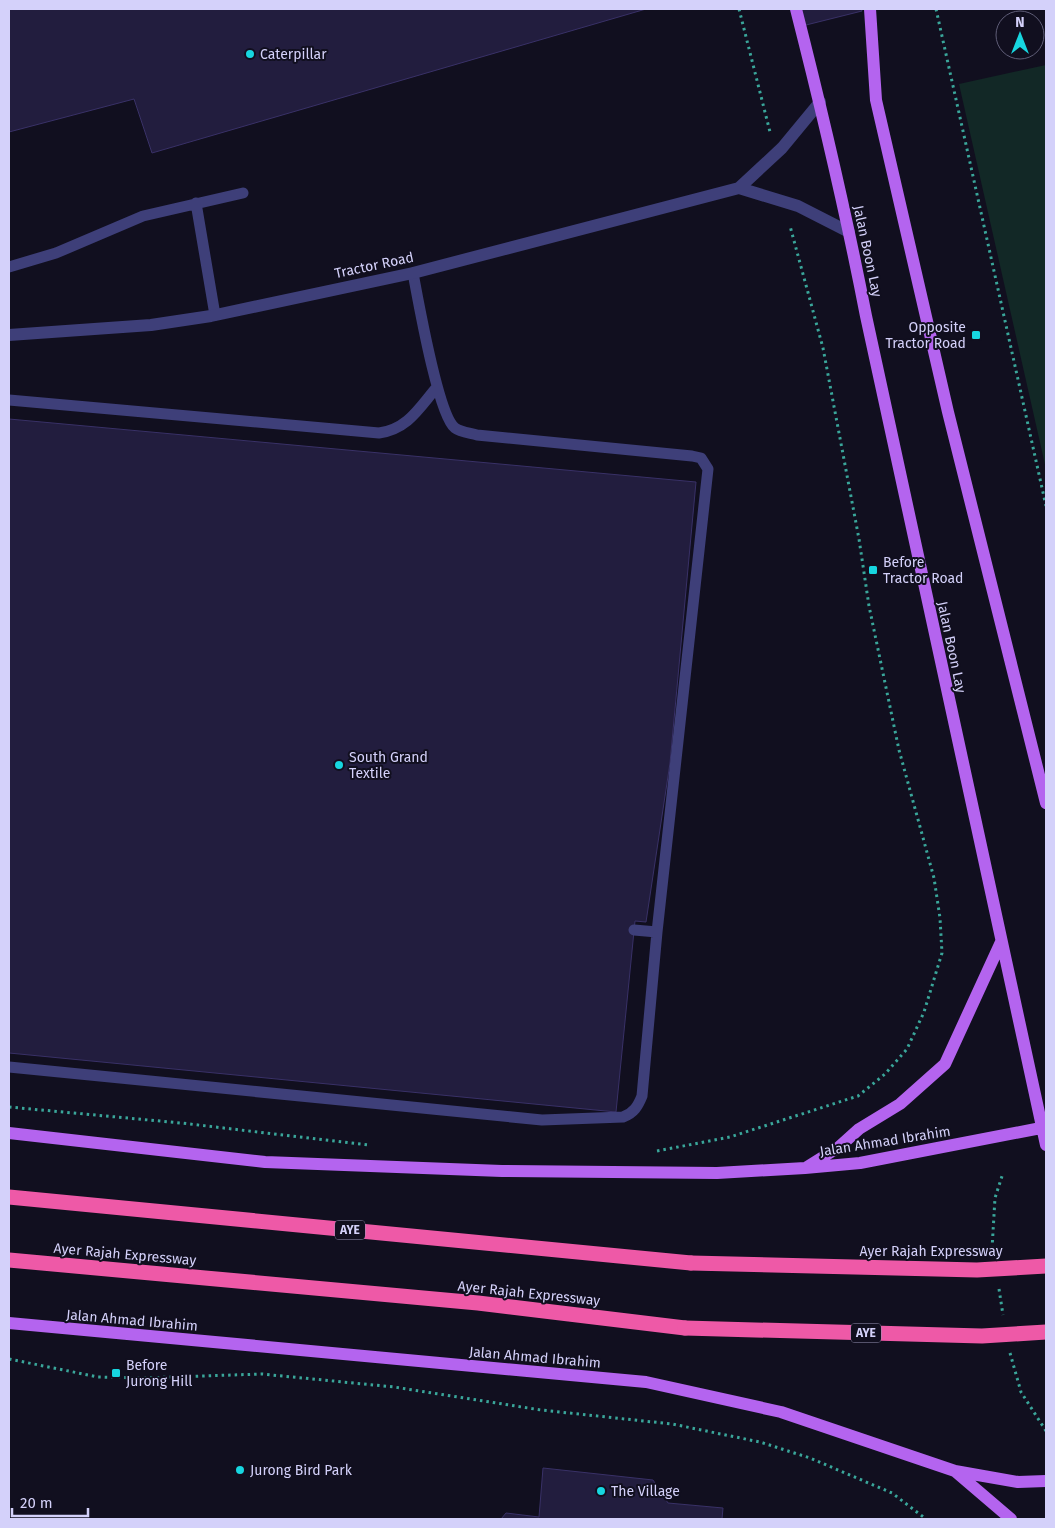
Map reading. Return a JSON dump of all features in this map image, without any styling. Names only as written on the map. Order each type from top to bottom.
[{"type":"highway","name":"Ayer Rajah Expressway","points":[[9,1196],[691,1263],[977,1270],[1046,1266]]},
{"type":"highway","name":"Ayer Rajah Expressway","points":[[9,1260],[478,1303],[685,1328],[982,1336],[1046,1332]]},
{"type":"main road","name":"Jalan Boon Lay","points":[[796,9],[820,102],[849,232],[1001,942],[1044,1127],[1046,1145]]},
{"type":"main road","points":[[870,9],[876,100],[948,412],[1046,803]]},
{"type":"main road","points":[[805,1168],[839,1147],[859,1129],[900,1104],[946,1064],[1001,942]]},
{"type":"main road","name":"Jalan Ahmad Ibrahim","points":[[9,1132],[265,1162],[502,1171],[717,1173],[805,1168],[881,1159],[1044,1127]]},
{"type":"main road","name":"Jalan Ahmad Ibrahim","points":[[9,1323],[646,1382],[781,1412],[955,1471],[1018,1482],[1046,1481]]},
{"type":"main road","points":[[955,1471],[1011,1519]]},
{"type":"street","name":"Tractor Road","points":[[9,335],[150,325],[215,315],[413,273],[739,188],[782,148],[820,102]]},
{"type":"street","points":[[739,188],[798,206],[849,232]]},
{"type":"lane","points":[[9,266],[56,253],[138,218],[243,192]]},
{"type":"lane","points":[[196,203],[215,315]]},
{"type":"lane","points":[[9,1067],[542,1120],[623,1117],[631,1114],[638,1106],[642,1096],[673,768],[708,469],[706,463],[701,458],[692,456],[486,436],[466,433],[455,428],[449,420],[437,387],[413,273]]},
{"type":"lane","points":[[9,400],[379,433],[391,431],[404,425],[437,387]]},
{"type":"lane","points":[[634,930],[657,932]]},
{"type":"path","points":[[739,9],[770,132]]},
{"type":"path","points":[[936,9],[1046,506]]},
{"type":"path","points":[[993,1252],[995,1198],[1003,1173]]},
{"type":"path","points":[[998,1288],[1004,1324]]},
{"type":"path","points":[[1009,1351],[1021,1392],[1046,1431]]},
{"type":"path","points":[[9,1359],[98,1377],[142,1378],[262,1374],[394,1387],[541,1410],[672,1424],[760,1442],[810,1458],[892,1493],[926,1519]]},
{"type":"green space","points":[[1046,65],[1046,469],[959,84]]},
{"type":"building","name":"Caterpillar","points":[[9,9],[646,9],[152,153],[134,99],[9,132]]},
{"type":"building","points":[[794,9],[861,9],[862,11],[798,27]]},
{"type":"building","name":"South Grand Textile","points":[[9,419],[696,482],[670,763],[646,922],[635,921],[616,1112],[9,1053]]},
{"type":"building","name":"The Village","points":[[543,1468],[653,1480],[668,1503],[723,1508],[722,1519],[501,1519],[506,1513],[539,1517]]},
{"type":"place","name":"Caterpillar","points":[[250,54]]},
{"type":"place","name":"Opposite Tractor Road","points":[[976,335]]},
{"type":"place","name":"Before Tractor Road","points":[[873,570]]},
{"type":"place","name":"South Grand Textile","points":[[339,765]]},
{"type":"place","name":"Before Jurong Hill","points":[[116,1373]]},
{"type":"place","name":"Jurong Bird Park","points":[[240,1470]]},
{"type":"place","name":"The Village","points":[[601,1491]]}]
